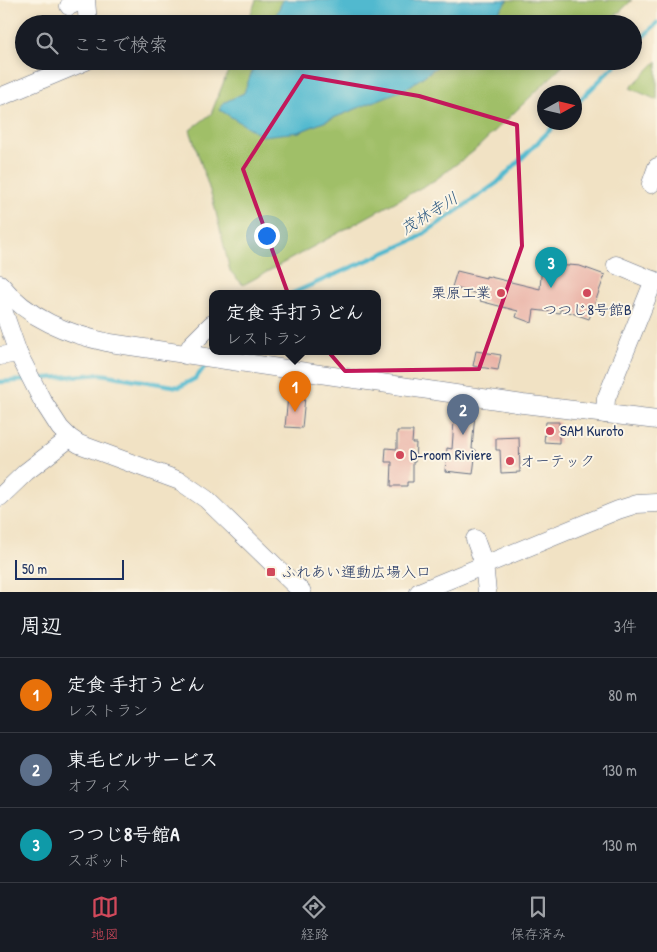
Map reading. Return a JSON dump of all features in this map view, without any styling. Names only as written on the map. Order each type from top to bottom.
[{"type":"street","points":[[86,0],[87,15]]},
{"type":"street","points":[[0,98],[65,70]]},
{"type":"street","points":[[651,184],[657,167]]},
{"type":"street","points":[[605,414],[606,399],[656,281],[616,265]]},
{"type":"street","points":[[4,288],[32,314],[67,332],[110,343],[504,401],[657,420]]},
{"type":"street","points":[[4,288],[1,304],[20,356],[39,394],[60,428],[79,444],[180,481],[193,488],[294,589]]},
{"type":"street","points":[[185,355],[192,344],[209,327]]},
{"type":"street","points":[[0,356],[20,356]]},
{"type":"street","points":[[0,497],[26,472],[70,438]]},
{"type":"street","points":[[424,591],[484,564],[618,510],[637,504],[657,504]]},
{"type":"street","points":[[476,539],[484,564],[487,592]]},
{"type":"highlighted area","points":[[303,76],[419,96],[517,125],[522,246],[479,369],[345,371],[295,313],[243,169]]},
{"type":"green space","points":[[256,0],[283,0],[276,15],[250,15]]},
{"type":"green space","points":[[508,0],[632,0],[616,15],[496,15]]},
{"type":"green space","points":[[657,61],[657,100],[630,88]]},
{"type":"green space","points":[[228,70],[253,70],[244,93],[223,103],[220,110],[239,121],[299,132],[407,88],[432,70],[559,70],[543,85],[537,85],[537,91],[474,151],[435,180],[243,285],[230,271],[213,200],[190,130],[211,114]]},
{"type":"water","points":[[283,0],[508,0],[496,15],[276,15]]},
{"type":"water","points":[[253,70],[432,70],[407,88],[299,132],[262,136],[220,110],[223,103],[244,93]]},
{"type":"building","points":[[542,264],[580,266],[605,275],[589,319],[560,309],[560,313],[534,310],[532,323],[516,317],[518,311],[480,301],[481,295],[452,287],[457,271],[540,289]]},
{"type":"building","points":[[476,351],[501,355],[498,370],[473,366]]},
{"type":"building","points":[[288,396],[305,397],[302,428],[285,427]]},
{"type":"building","points":[[459,411],[475,413],[472,449],[476,450],[473,474],[445,471],[447,448],[452,449],[454,421],[458,422]]},
{"type":"building","name":"SAM Kuroto","points":[[546,422],[559,422],[559,443],[544,442]]},
{"type":"building","name":"D-room Riviere","points":[[397,431],[413,431],[412,443],[416,443],[415,462],[413,462],[413,482],[407,482],[407,486],[391,486],[392,462],[385,462],[386,448],[397,449]]},
{"type":"building","name":"オーテック","points":[[519,437],[520,472],[501,473],[500,450],[496,450],[496,438]]},
{"type":"waterway","name":"茂林寺川","points":[[642,38],[657,23]]},
{"type":"waterway","name":"茂林寺川","points":[[582,98],[610,70]]},
{"type":"waterway","name":"茂林寺川","points":[[300,290],[416,239],[497,183],[550,130]]},
{"type":"waterway","points":[[35,379],[101,374],[179,387],[196,378],[208,362]]},
{"type":"waterway","points":[[0,382],[28,380]]},
{"type":"place","name":"つつじ8号館A","points":[[551,288]]},
{"type":"place","name":"栗原工業","points":[[501,293]]},
{"type":"place","name":"つつじ8号館B","points":[[587,293]]},
{"type":"place","name":"定食 手打うどん","points":[[295,412]]},
{"type":"place","name":"SAM Kuroto","points":[[550,431]]},
{"type":"place","name":"東毛ビルサービス","points":[[463,435]]},
{"type":"place","name":"D-room Riviere","points":[[400,455]]},
{"type":"place","name":"オーテック","points":[[510,461]]},
{"type":"place","name":"ふれあい運動広場入口","points":[[271,572]]}]
